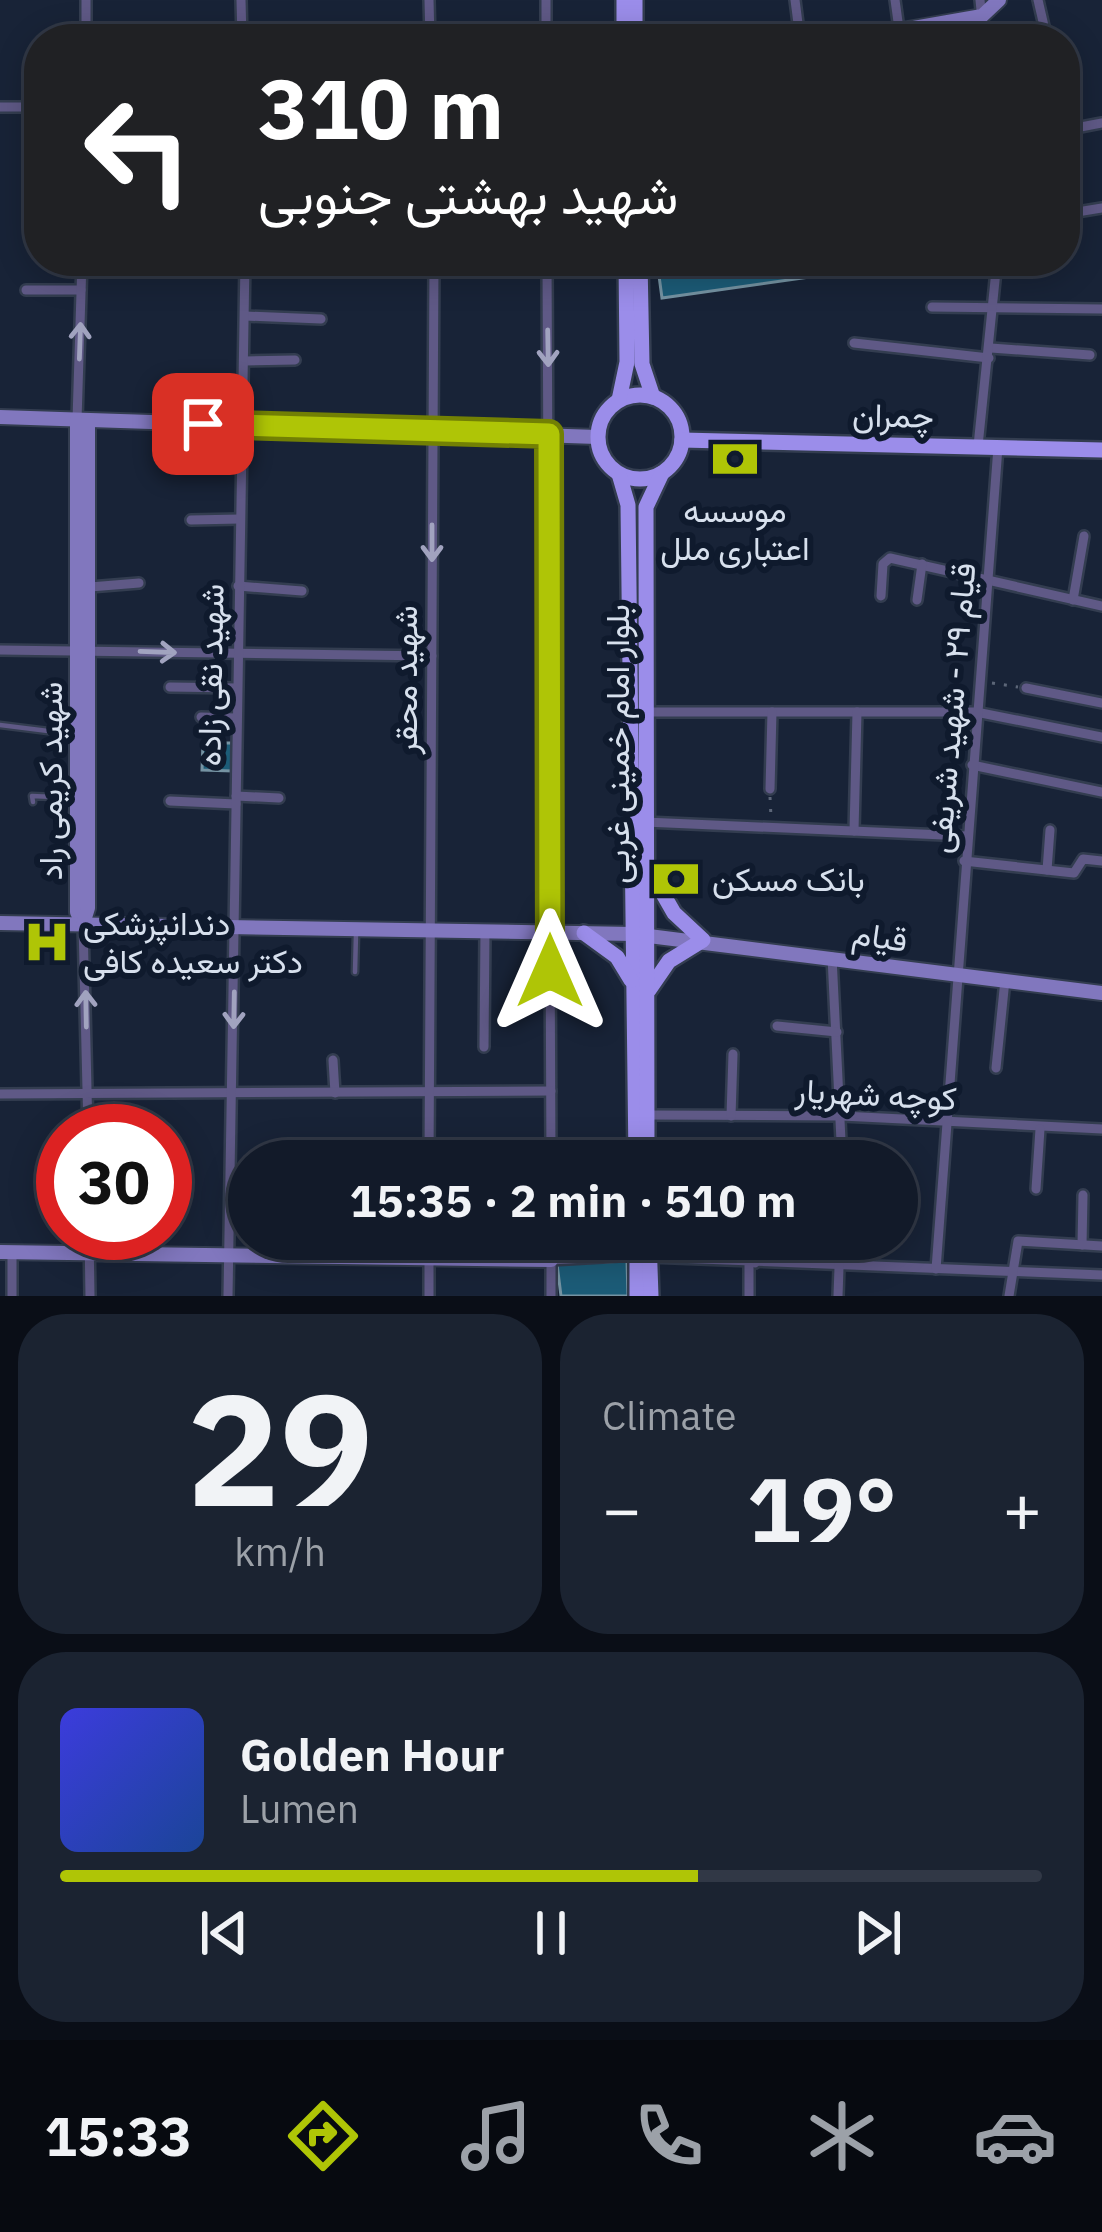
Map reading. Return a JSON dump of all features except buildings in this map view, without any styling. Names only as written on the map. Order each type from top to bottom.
[{"type":"main road","points":[[919,24],[999,0]]},
{"type":"main road","points":[[626,276],[626,362],[619,400],[603,415],[597,437],[603,458],[619,474],[641,479],[662,473],[682,440],[675,413],[653,397],[643,364],[640,276]]},
{"type":"main road","points":[[619,400],[653,397]]},
{"type":"main road","points":[[0,417],[597,437]]},
{"type":"main road","name":"شهید کریمی راد","points":[[82,420],[90,587],[76,735],[77,912],[83,924]]},
{"type":"main road","name":"شهید کریمی راد","points":[[82,420],[88,908],[83,924]]},
{"type":"main road","name":"چمران","points":[[682,440],[1102,450]]},
{"type":"main road","name":"بلوار امام خمینی غربی","points":[[641,934],[646,860],[646,506],[662,473]]},
{"type":"main road","name":"بلوار امام خمینی غربی","points":[[619,474],[628,505],[647,1140]]},
{"type":"main road","points":[[584,933],[617,957],[642,993],[669,961],[703,940],[662,896],[646,860]]},
{"type":"main road","name":"قیام","points":[[0,923],[641,934],[1102,994]]},
{"type":"main road","name":"بلوار امام خمینی غربی","points":[[637,1140],[642,993]]},
{"type":"main road","points":[[6,1252],[36,1253]]},
{"type":"main road","points":[[192,1255],[228,1256]]},
{"type":"main road","points":[[637,1296],[641,1260]]},
{"type":"main road","points":[[645,1260],[651,1296]]},
{"type":"street","points":[[81,276],[82,420]]},
{"type":"street","name":"شهید نقی زاده","points":[[232,1140],[245,276]]},
{"type":"street","name":"شهید محقر","points":[[429,1140],[434,276]]},
{"type":"street","points":[[547,276],[551,1140]]},
{"type":"street","points":[[978,447],[997,276]]},
{"type":"street","points":[[26,290],[81,290]]},
{"type":"street","points":[[932,307],[1102,309]]},
{"type":"street","points":[[245,316],[321,319]]},
{"type":"street","points":[[854,343],[1090,355]]},
{"type":"street","points":[[244,361],[295,360]]},
{"type":"street","name":"قیام ۲۹ - شهید شریفی","points":[[936,1269],[954,973],[992,578],[998,447]]},
{"type":"street","points":[[191,520],[240,519]]},
{"type":"street","points":[[1073,600],[1084,536]]},
{"type":"street","points":[[881,596],[885,562],[992,578],[1102,606]]},
{"type":"street","points":[[917,600],[922,564]]},
{"type":"street","points":[[90,587],[139,583]]},
{"type":"street","points":[[238,586],[302,591]]},
{"type":"street","points":[[0,650],[431,656]]},
{"type":"street","points":[[170,687],[237,688]]},
{"type":"street","points":[[1026,688],[1102,703]]},
{"type":"street","points":[[645,712],[976,712],[1102,737]]},
{"type":"street","points":[[770,789],[772,712]]},
{"type":"street","points":[[854,831],[857,712]]},
{"type":"street","points":[[201,717],[236,718]]},
{"type":"street","points":[[971,765],[1102,791]]},
{"type":"street","points":[[170,801],[279,798]]},
{"type":"street","points":[[644,821],[966,836]]},
{"type":"street","points":[[1047,870],[1050,830]]},
{"type":"street","points":[[964,861],[1074,873],[1083,859],[1101,859]]},
{"type":"street","points":[[83,924],[87,1104]]},
{"type":"street","points":[[484,1047],[485,930]]},
{"type":"street","points":[[832,957],[842,1140]]},
{"type":"street","points":[[996,1068],[1005,980]]},
{"type":"street","points":[[777,1026],[837,1032]]},
{"type":"street","points":[[731,1115],[733,1054]]},
{"type":"street","points":[[333,1060],[334,1093]]},
{"type":"street","points":[[0,1094],[551,1091]]},
{"type":"street","name":"کوچه شهریار","points":[[646,1114],[842,1116],[1102,1130]]},
{"type":"street","points":[[1036,1189],[1040,1129]]},
{"type":"street","points":[[1082,1245],[1083,1195]]},
{"type":"street","points":[[1009,1296],[1018,1241],[1102,1246]]},
{"type":"street","points":[[6,1252],[12,1296]]},
{"type":"street","points":[[89,1260],[90,1296]]},
{"type":"street","name":"شهید نقی زاده","points":[[228,1296],[230,1260]]},
{"type":"street","points":[[429,1260],[429,1296]]},
{"type":"street","points":[[551,1260],[551,1296]]},
{"type":"street","points":[[732,1260],[1102,1275]]},
{"type":"street","points":[[748,1296],[752,1260]]},
{"type":"street","points":[[838,1296],[839,1260]]},
{"type":"lane","points":[[0,725],[76,735]]},
{"type":"lane","points":[[33,802],[32,796],[76,798]]},
{"type":"lane","points":[[355,972],[356,928]]},
{"type":"path","points":[[979,681],[1026,688]]},
{"type":"path","points":[[770,789],[771,827]]},
{"type":"place","name":"موسسه اعتباری ملل","points":[[735,459]]},
{"type":"place","name":"بانک مسکن","points":[[676,879]]},
{"type":"place","name":"دندانپزشکی دکتر سعیده کافی","points":[[47,942]]},
{"type":"route","points":[[203,424],[549,434],[550,971]]}]
